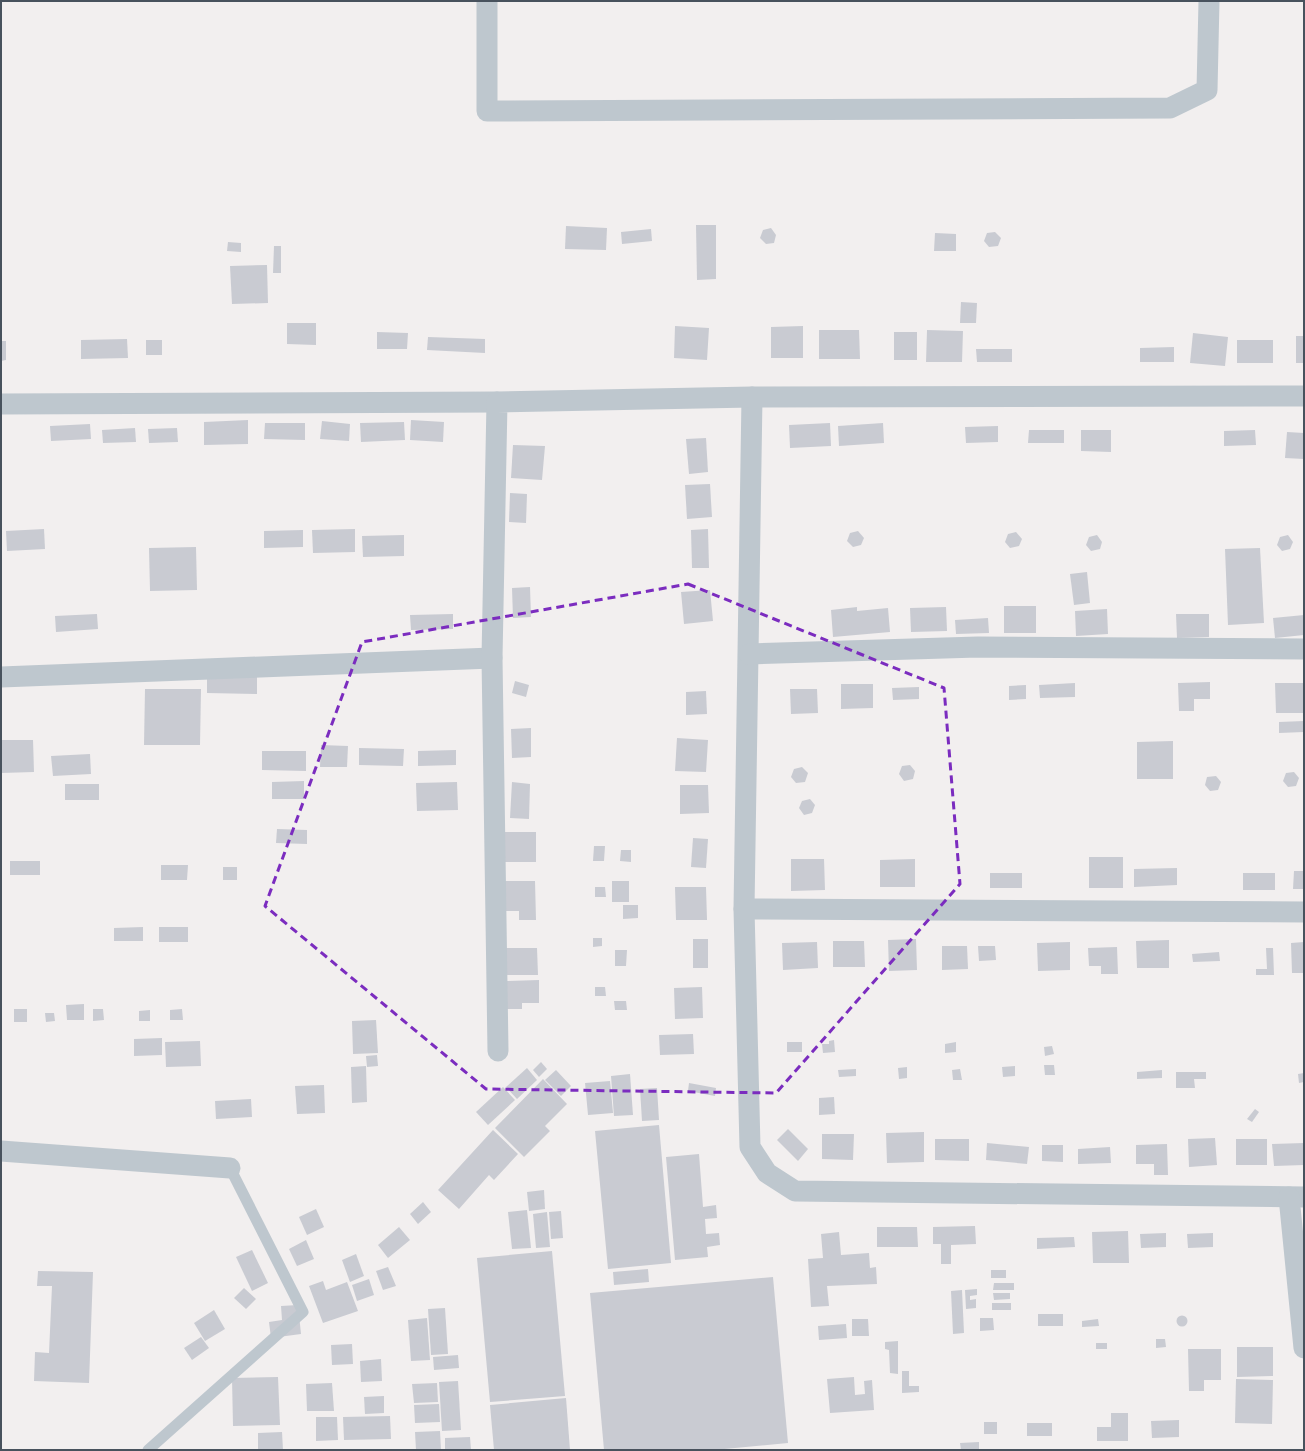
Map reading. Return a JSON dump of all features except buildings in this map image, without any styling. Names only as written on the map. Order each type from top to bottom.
[{"type":"street","points":[[487,1],[487,111],[1170,108],[1207,90],[1209,1]]},
{"type":"street","points":[[1,404],[497,402],[752,397],[1304,396]]},
{"type":"street","points":[[752,397],[744,909],[750,1147],[767,1173],[795,1191],[1296,1197],[1304,1348]]},
{"type":"street","points":[[497,402],[492,658],[498,1051]]},
{"type":"street","points":[[749,654],[978,647],[1304,649]]},
{"type":"street","points":[[1,678],[492,658]]},
{"type":"street","points":[[744,909],[1304,912]]},
{"type":"street","points":[[1,1151],[230,1168]]},
{"type":"lane","points":[[148,1450],[303,1312],[230,1168]]},
{"type":"highlighted area","points":[[688,584],[944,688],[960,884],[776,1093],[486,1089],[265,906],[362,642]]}]
